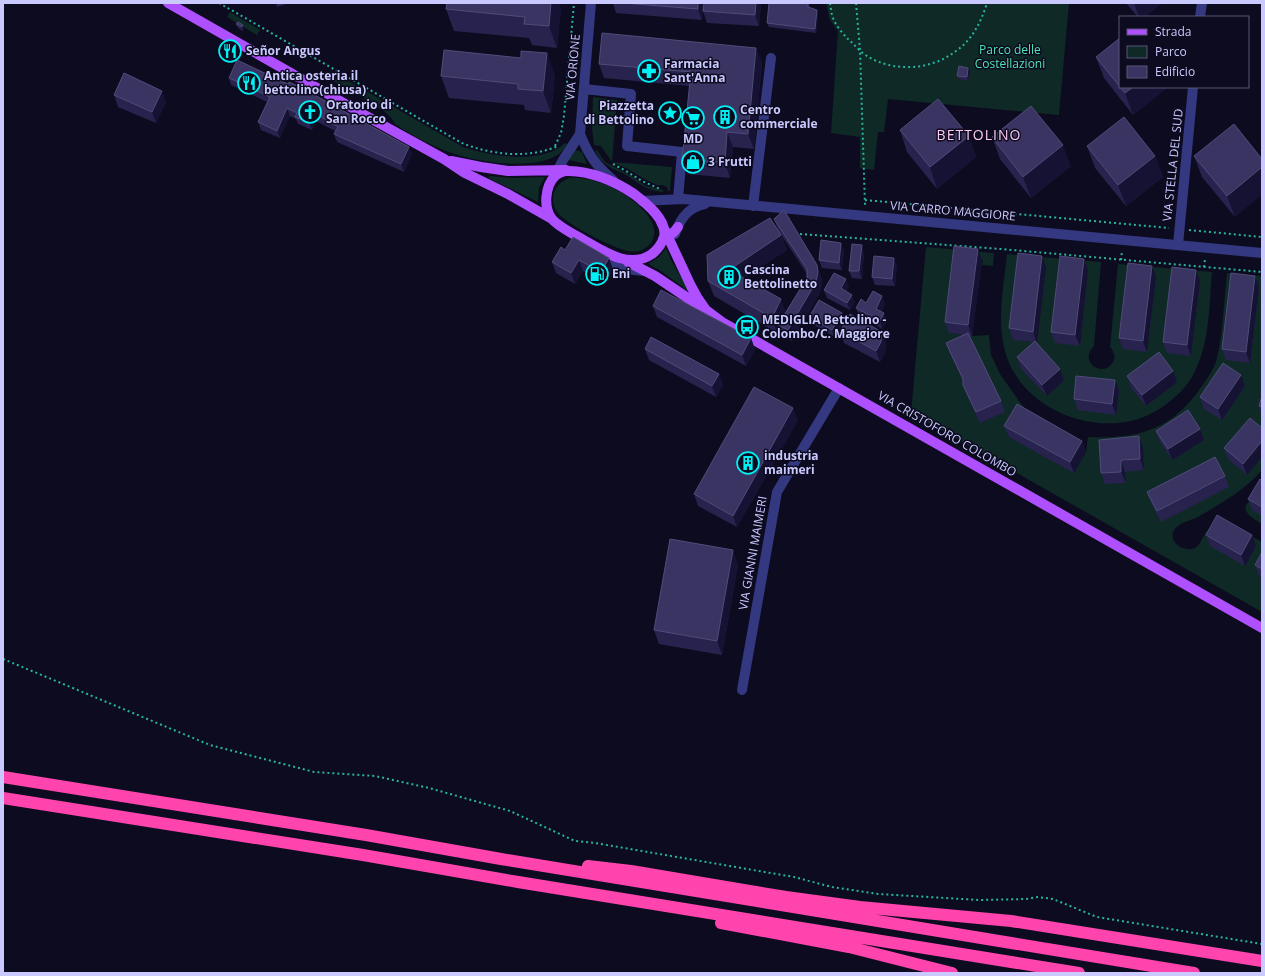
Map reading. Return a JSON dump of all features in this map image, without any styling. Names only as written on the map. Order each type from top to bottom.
[{"type":"highway","points":[[3,777],[366,835],[501,859],[1194,973]]},
{"type":"highway","points":[[3,798],[363,855],[518,882],[1079,973]]},
{"type":"highway","points":[[501,859],[578,864],[631,870],[794,898],[860,907],[1011,920],[1262,961]]},
{"type":"highway","points":[[518,882],[610,902],[849,947],[952,973]]},
{"type":"main road","points":[[168,3],[382,126],[444,159],[465,173],[512,196],[552,219],[590,244],[646,271],[706,310]]},
{"type":"main road","points":[[444,159],[494,170],[574,171]]},
{"type":"main road","points":[[552,219],[546,205],[547,192],[552,180],[560,173],[574,171]]},
{"type":"main road","name":"VIA CRISTOFORO COLOMBO","points":[[574,171],[594,175],[617,184],[642,201],[661,222],[691,286],[706,310],[731,327],[1262,628]]},
{"type":"main road","points":[[622,260],[643,259],[668,239]]},
{"type":"street","name":"VIA ORIONE","points":[[580,134],[591,3]]},
{"type":"street","points":[[1200,16],[1202,3]]},
{"type":"street","points":[[753,206],[771,58]]},
{"type":"street","name":"VIA STELLA DEL SUD","points":[[1178,245],[1193,88]]},
{"type":"street","points":[[584,89],[632,94],[628,146],[682,152],[678,199]]},
{"type":"street","points":[[552,180],[580,134]]},
{"type":"street","points":[[580,134],[588,152],[601,171],[617,184]]},
{"type":"street","name":"VIA CARRO MAGGIORE","points":[[642,201],[678,199],[1262,253]]},
{"type":"street","points":[[668,239],[678,227],[682,218],[693,207],[712,202]]},
{"type":"street","points":[[561,226],[573,236],[578,245],[619,268],[646,271]]},
{"type":"street","name":"VIA GIANNI MAIMERI","points":[[742,690],[777,492],[839,388]]},
{"type":"path","points":[[219,3],[462,143],[482,150],[508,153],[534,153],[565,143],[571,143],[573,145]]},
{"type":"path","points":[[555,147],[561,134],[564,116],[574,3]]},
{"type":"path","points":[[830,3],[833,19],[844,35],[860,50],[874,59],[895,66],[920,67],[933,64],[945,58],[957,51],[968,41],[976,30],[987,3]]},
{"type":"path","points":[[856,3],[860,50],[866,216]]},
{"type":"path","points":[[606,161],[642,181],[661,189],[662,201]]},
{"type":"path","points":[[865,200],[1262,237]]},
{"type":"path","points":[[800,234],[1000,249],[1262,272]]},
{"type":"path","points":[[3,659],[210,745],[314,772],[375,776],[429,788],[510,811],[575,841],[595,842],[794,877],[832,887],[878,894],[979,900],[1038,898],[1053,899],[1097,917],[1262,944]]},
{"type":"green space","name":"Parco delle Costellazioni","points":[[826,3],[1069,3],[1059,115],[888,99],[884,132],[878,132],[874,170],[860,168],[860,137],[831,133],[838,31],[830,20]]},
{"type":"green space","points":[[230,12],[260,30],[257,35],[227,17]]},
{"type":"green space","points":[[331,71],[465,148],[489,154],[517,157],[543,154],[555,150],[565,143],[567,144],[560,153],[548,160],[533,163],[500,163],[483,161],[458,155],[433,146],[402,129],[375,105],[327,78]]},
{"type":"green space","points":[[593,97],[617,100],[612,162],[601,146],[594,145],[592,128]]},
{"type":"green space","points":[[575,150],[582,152],[587,164],[568,160]]},
{"type":"green space","points":[[597,150],[605,162],[630,175],[646,186],[663,190],[663,192],[652,190],[639,184],[626,175],[609,167],[600,159],[595,151]]},
{"type":"green space","points":[[612,162],[672,167],[670,191],[668,191],[667,187],[663,185],[657,185]]},
{"type":"green space","points":[[490,176],[512,178],[545,177],[539,188],[538,202],[488,178]]},
{"type":"green space","points":[[569,178],[586,179],[602,183],[629,197],[645,212],[651,221],[654,229],[654,238],[648,246],[636,252],[621,249],[602,241],[562,217],[557,212],[553,202],[553,195],[558,185]]},
{"type":"green space","points":[[926,247],[994,253],[993,266],[982,265],[983,261],[958,258],[949,333],[972,336],[989,335],[991,355],[1000,374],[1024,408],[1021,415],[1074,473],[1086,452],[1088,437],[1122,436],[1151,430],[1176,415],[1188,404],[1210,375],[1217,358],[1222,327],[1227,273],[1262,276],[1262,470],[1248,484],[1232,496],[1198,517],[1178,526],[1174,530],[1173,539],[1179,546],[1189,549],[1195,548],[1199,545],[1205,533],[1209,529],[1215,524],[1225,521],[1262,542],[1262,612],[911,413]]},
{"type":"green space","points":[[666,248],[672,262],[689,290],[688,291],[661,271],[650,265],[649,263],[659,257]]},
{"type":"green space","points":[[1007,254],[1101,262],[1094,346],[1090,352],[1089,358],[1090,363],[1098,369],[1109,367],[1114,358],[1110,347],[1118,264],[1212,272],[1206,338],[1199,363],[1193,375],[1182,390],[1161,408],[1135,420],[1115,423],[1094,422],[1073,418],[1054,410],[1037,398],[1022,384],[1011,367],[1004,347],[1001,312]]},
{"type":"green space","points":[[1262,489],[1262,524],[1249,515],[1246,511],[1246,507],[1250,500]]},
{"type":"building","points":[[447,3],[551,3],[549,26],[524,24],[525,17],[446,9]]},
{"type":"building","points":[[623,3],[698,3],[698,9]]},
{"type":"building","points":[[704,3],[756,3],[755,15],[703,11]]},
{"type":"building","points":[[769,3],[808,3],[808,7],[817,10],[815,29],[767,23]]},
{"type":"building","points":[[238,22],[243,25],[242,27],[236,24]]},
{"type":"building","name":"Centro commerciale","points":[[602,33],[756,48],[748,134],[727,132],[725,163],[682,159],[691,72],[599,64]]},
{"type":"building","points":[[1119,39],[1119,86],[1096,57]]},
{"type":"building","points":[[444,50],[521,58],[521,51],[547,53],[543,91],[518,89],[518,84],[441,76]]},
{"type":"building","points":[[237,60],[288,84],[289,82],[302,88],[409,147],[401,164],[334,134],[338,127],[314,113],[309,123],[295,117],[297,113],[287,108],[277,131],[258,122],[270,97],[229,78]]},
{"type":"building","points":[[959,66],[968,68],[967,77],[957,76]]},
{"type":"building","points":[[124,73],[162,91],[152,112],[114,95]]},
{"type":"building","points":[[1121,88],[1132,88],[1125,93]]},
{"type":"building","points":[[938,99],[969,136],[930,167],[900,130]]},
{"type":"building","points":[[1031,106],[1063,145],[1023,177],[992,137]]},
{"type":"building","points":[[1124,117],[1155,156],[1118,185],[1087,146]]},
{"type":"building","points":[[1234,124],[1262,159],[1262,167],[1227,196],[1194,156]]},
{"type":"building","points":[[784,210],[817,265],[818,272],[816,282],[788,330],[778,325],[807,278],[807,269],[774,219]]},
{"type":"building","points":[[770,218],[781,235],[729,270],[781,299],[772,318],[708,281],[707,255]]},
{"type":"building","points":[[573,237],[609,258],[601,272],[579,260],[571,273],[552,262],[561,247],[565,250]]},
{"type":"building","points":[[821,240],[841,243],[839,263],[819,260]]},
{"type":"building","points":[[852,244],[862,245],[859,271],[849,271]]},
{"type":"building","points":[[954,246],[978,249],[968,325],[945,322]]},
{"type":"building","points":[[1018,253],[1042,256],[1033,332],[1009,328]]},
{"type":"building","points":[[874,256],[894,258],[892,279],[872,277]]},
{"type":"building","points":[[1060,256],[1084,259],[1075,335],[1051,332]]},
{"type":"building","points":[[1128,263],[1152,266],[1143,341],[1119,338]]},
{"type":"building","points":[[1172,267],[1196,270],[1187,345],[1163,342]]},
{"type":"building","points":[[834,273],[846,279],[841,288],[852,295],[847,303],[824,290]]},
{"type":"building","points":[[1231,273],[1255,276],[1246,352],[1222,349]]},
{"type":"building","points":[[661,290],[751,338],[742,355],[653,306]]},
{"type":"building","points":[[873,291],[882,296],[876,309],[884,313],[880,321],[856,308],[861,299],[866,303]]},
{"type":"building","points":[[819,300],[842,313],[832,330],[809,317]]},
{"type":"building","points":[[850,314],[882,332],[881,342],[876,351],[840,331]]},
{"type":"building","points":[[968,333],[1001,401],[976,412],[963,385],[963,379],[946,343]]},
{"type":"building","points":[[651,337],[719,374],[712,386],[645,349]]},
{"type":"building","points":[[1035,341],[1060,369],[1042,385],[1017,357]]},
{"type":"building","points":[[1159,352],[1173,371],[1142,395],[1127,376]]},
{"type":"building","points":[[1223,363],[1241,375],[1218,409],[1200,397]]},
{"type":"building","points":[[1076,376],[1115,380],[1112,404],[1074,399]]},
{"type":"building","name":"industria maimeri","points":[[754,387],[793,408],[733,516],[694,494]]},
{"type":"building","points":[[1262,396],[1262,407],[1259,406]]},
{"type":"building","points":[[1017,404],[1082,441],[1070,462],[1004,426]]},
{"type":"building","points":[[1188,410],[1200,429],[1168,449],[1156,431]]},
{"type":"building","points":[[1250,418],[1262,428],[1262,441],[1243,464],[1224,448]]},
{"type":"building","points":[[1139,436],[1140,459],[1121,460],[1121,472],[1101,473],[1099,440]]},
{"type":"building","points":[[1215,457],[1225,476],[1157,511],[1147,492]]},
{"type":"building","points":[[1260,479],[1262,481],[1262,507],[1248,499]]},
{"type":"building","points":[[1217,515],[1252,535],[1241,555],[1206,535]]},
{"type":"building","points":[[670,539],[733,550],[717,641],[654,630]]},
{"type":"building","points":[[1262,552],[1262,569],[1255,565]]},
{"type":"place","name":"Señor Angus","points":[[230,51]]},
{"type":"place","name":"Farmacia Sant'Anna","points":[[649,71]]},
{"type":"place","name":"Antica osteria il bettolino(chiusa)","points":[[249,83]]},
{"type":"place","name":"Oratorio di San Rocco","points":[[310,112]]},
{"type":"place","name":"Piazzetta di Bettolino","points":[[670,113]]},
{"type":"place","name":"Centro commerciale","points":[[725,117]]},
{"type":"place","name":"MD","points":[[693,118]]},
{"type":"place","name":"3 Frutti","points":[[693,162]]},
{"type":"place","name":"Eni","points":[[597,274]]},
{"type":"place","name":"Cascina Bettolinetto","points":[[729,277]]},
{"type":"place","name":"MEDIGLIA Bettolino - Colombo/C. Maggiore","points":[[747,327]]},
{"type":"place","name":"industria maimeri","points":[[748,463]]},
{"type":"district","name":"BETTOLINO","points":[[979,135]]}]
